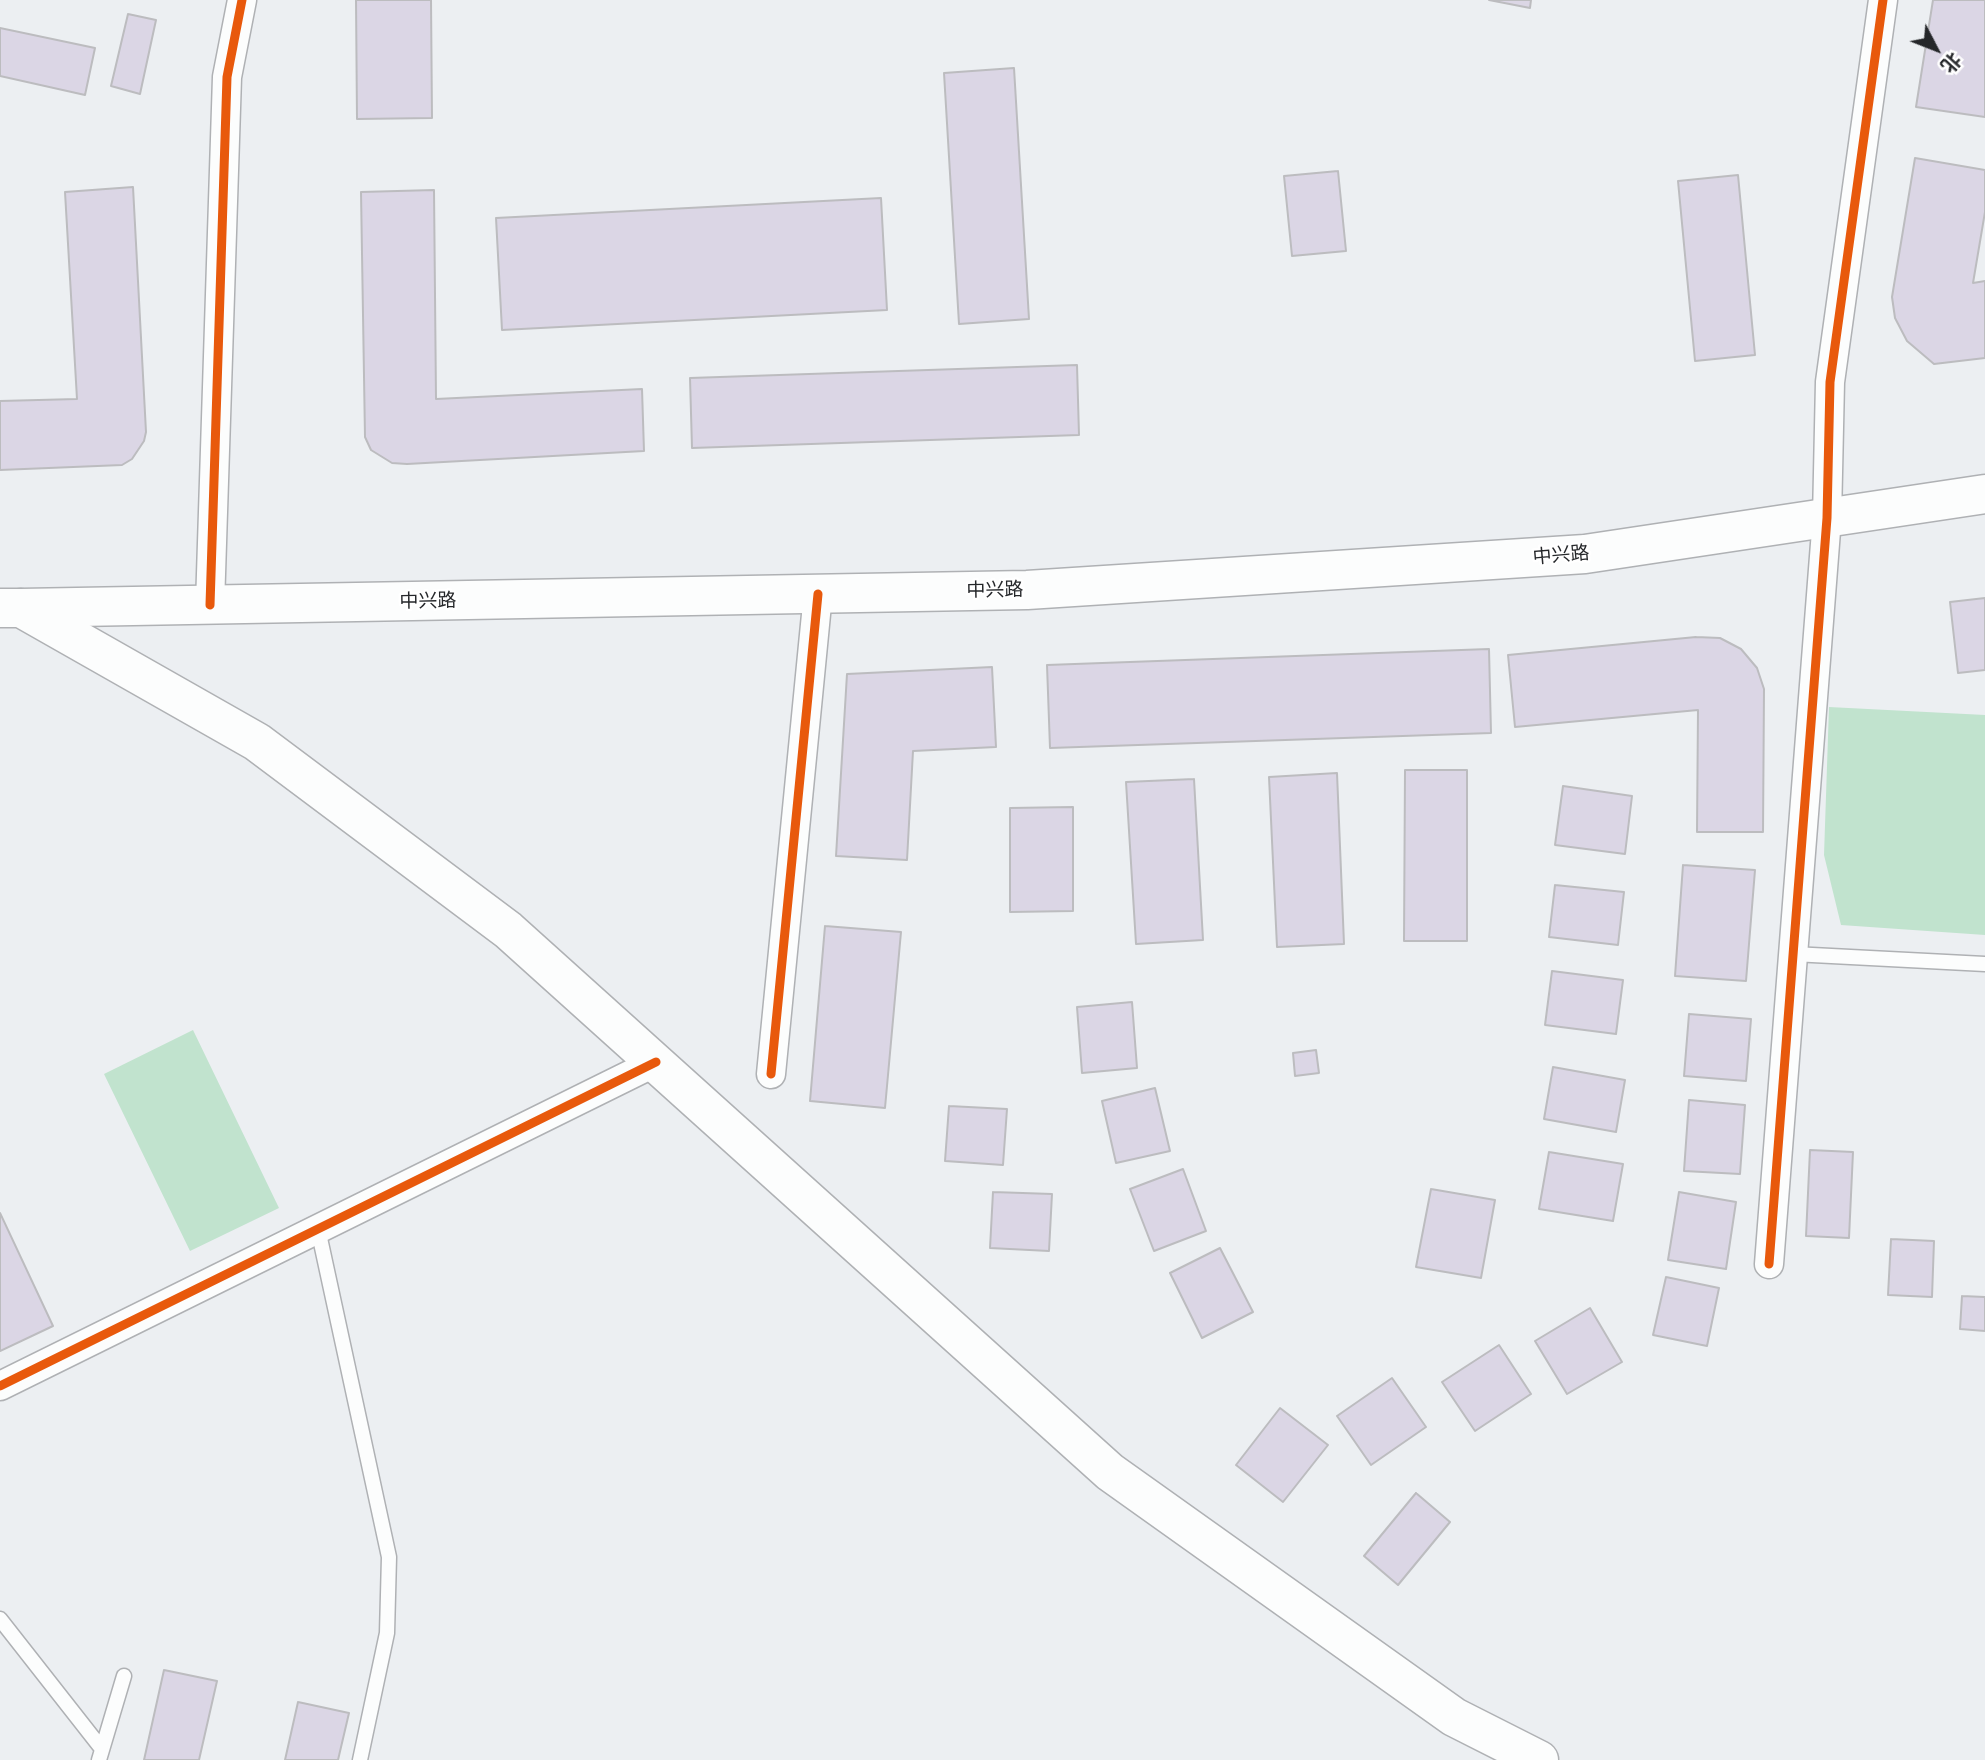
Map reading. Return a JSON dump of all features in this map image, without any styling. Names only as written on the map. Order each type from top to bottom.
[{"type":"main road","name":"中兴路","points":[[10,608],[1027,590],[1585,554],[1985,494]]},
{"type":"main road","points":[[10,608],[257,742],[508,930],[1110,1472],[1454,1717],[1539,1760]]},
{"type":"street","points":[[210,605],[227,77],[242,0]]},
{"type":"street","points":[[1769,1264],[1827,518],[1830,382],[1883,0]]},
{"type":"street","points":[[771,1074],[818,594]]},
{"type":"street","points":[[0,1386],[656,1062]]},
{"type":"lane","points":[[1793,954],[1985,964]]},
{"type":"lane","points":[[318,1229],[389,1557],[387,1633],[360,1760]]},
{"type":"lane","points":[[0,1619],[101,1754]]},
{"type":"lane","points":[[101,1754],[124,1676]]},
{"type":"green space","points":[[1829,707],[1985,715],[1985,935],[1841,925],[1824,855]]},
{"type":"green space","points":[[193,1030],[279,1208],[190,1251],[104,1074]]},
{"type":"building","points":[[356,0],[431,0],[432,118],[357,119]]},
{"type":"building","points":[[1489,0],[1531,0],[1530,8]]},
{"type":"building","points":[[1933,0],[1985,0],[1985,117],[1916,107]]},
{"type":"building","points":[[128,14],[156,20],[140,94],[111,86]]},
{"type":"building","points":[[0,28],[95,48],[85,95],[0,76]]},
{"type":"building","points":[[1014,68],[1029,319],[959,324],[944,73]]},
{"type":"building","points":[[1915,158],[1985,170],[1985,212],[1973,283],[1985,281],[1985,358],[1934,364],[1907,341],[1895,318],[1892,297]]},
{"type":"building","points":[[1338,171],[1346,251],[1292,256],[1284,176]]},
{"type":"building","points":[[1738,175],[1755,355],[1695,361],[1678,181]]},
{"type":"building","points":[[133,187],[146,432],[144,441],[132,459],[122,465],[0,470],[0,401],[77,399],[65,192]]},
{"type":"building","points":[[434,190],[436,399],[642,389],[644,451],[407,464],[392,463],[371,450],[365,437],[361,192]]},
{"type":"building","points":[[881,198],[887,310],[502,330],[496,218]]},
{"type":"building","points":[[1077,365],[1079,435],[692,448],[690,378]]},
{"type":"building","points":[[1985,598],[1985,670],[1958,673],[1950,602]]},
{"type":"building","points":[[1696,637],[1720,638],[1741,649],[1757,668],[1764,689],[1763,832],[1697,832],[1698,710],[1515,727],[1508,655]]},
{"type":"building","points":[[1489,649],[1491,733],[1050,748],[1047,665]]},
{"type":"building","points":[[992,667],[996,747],[913,751],[907,860],[836,856],[847,674]]},
{"type":"building","points":[[1405,770],[1467,770],[1467,941],[1404,941]]},
{"type":"building","points":[[1337,773],[1344,944],[1277,947],[1269,777]]},
{"type":"building","points":[[1194,779],[1203,940],[1136,944],[1126,782]]},
{"type":"building","points":[[1563,786],[1632,796],[1625,854],[1555,845]]},
{"type":"building","points":[[1073,807],[1073,911],[1010,912],[1010,808]]},
{"type":"building","points":[[1683,865],[1755,870],[1746,981],[1675,976]]},
{"type":"building","points":[[1555,885],[1624,892],[1618,945],[1549,937]]},
{"type":"building","points":[[825,926],[901,932],[885,1108],[810,1101]]},
{"type":"building","points":[[1552,971],[1623,980],[1616,1034],[1545,1025]]},
{"type":"building","points":[[1132,1002],[1137,1068],[1082,1073],[1077,1007]]},
{"type":"building","points":[[1689,1014],[1751,1019],[1746,1081],[1684,1076]]},
{"type":"building","points":[[1316,1050],[1319,1073],[1295,1076],[1293,1053]]},
{"type":"building","points":[[1553,1067],[1625,1080],[1616,1132],[1544,1119]]},
{"type":"building","points":[[1155,1088],[1170,1151],[1116,1163],[1102,1101]]},
{"type":"building","points":[[1689,1100],[1745,1105],[1740,1174],[1684,1171]]},
{"type":"building","points":[[949,1106],[1007,1109],[1003,1165],[945,1161]]},
{"type":"building","points":[[1810,1150],[1853,1152],[1849,1238],[1806,1236]]},
{"type":"building","points":[[1549,1152],[1623,1164],[1613,1221],[1539,1209]]},
{"type":"building","points":[[1183,1169],[1206,1231],[1154,1251],[1130,1189]]},
{"type":"building","points":[[1431,1189],[1495,1200],[1481,1278],[1416,1267]]},
{"type":"building","points":[[993,1192],[1052,1194],[1049,1251],[990,1248]]},
{"type":"building","points":[[1679,1192],[1736,1202],[1726,1269],[1668,1260]]},
{"type":"building","points":[[0,1213],[53,1326],[0,1351]]},
{"type":"building","points":[[1891,1239],[1934,1241],[1932,1297],[1888,1295]]},
{"type":"building","points":[[1220,1248],[1253,1312],[1202,1338],[1170,1273]]},
{"type":"building","points":[[1666,1277],[1719,1288],[1707,1346],[1653,1335]]},
{"type":"building","points":[[1962,1296],[1985,1297],[1985,1331],[1960,1329]]},
{"type":"building","points":[[1590,1308],[1622,1362],[1567,1394],[1535,1341]]},
{"type":"building","points":[[1499,1345],[1531,1394],[1475,1431],[1442,1382]]},
{"type":"building","points":[[1392,1378],[1426,1427],[1371,1465],[1337,1416]]},
{"type":"building","points":[[1280,1408],[1328,1445],[1283,1502],[1236,1465]]},
{"type":"building","points":[[1416,1493],[1450,1522],[1398,1585],[1364,1556]]},
{"type":"building","points":[[164,1670],[217,1681],[199,1760],[144,1760]]},
{"type":"building","points":[[298,1702],[349,1713],[338,1760],[285,1760]]},
{"type":"cycle path","points":[[210,605],[227,77],[242,0]]},
{"type":"cycle path","points":[[1769,1264],[1827,518],[1830,382],[1883,0]]},
{"type":"cycle path","points":[[771,1074],[818,594]]},
{"type":"cycle path","points":[[0,1386],[656,1062]]}]
